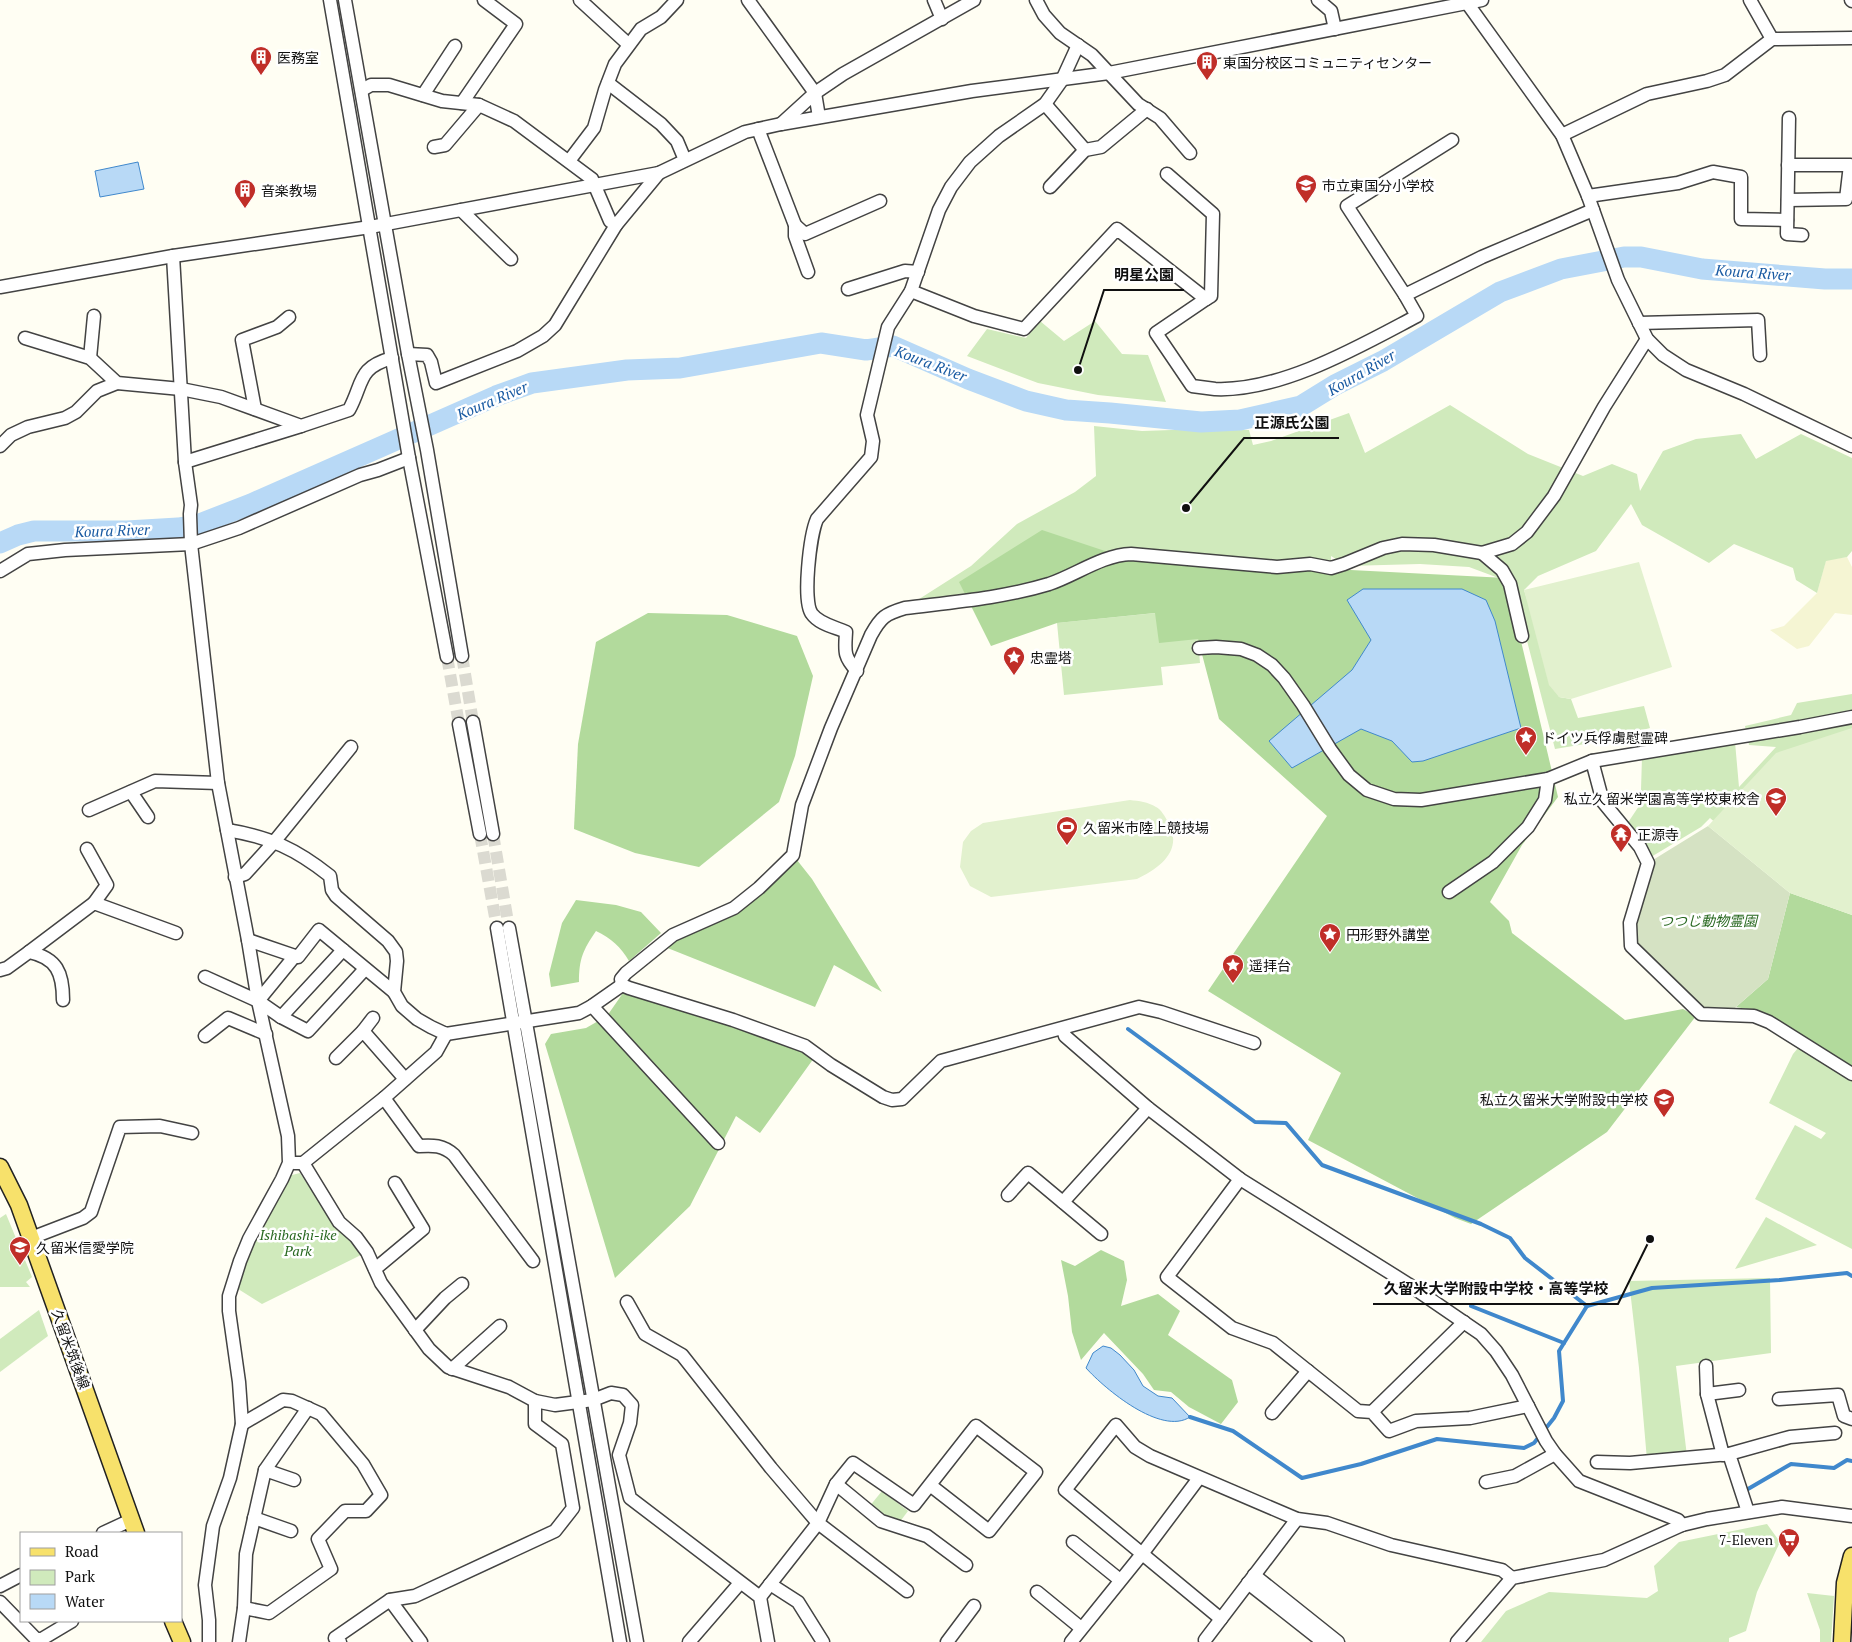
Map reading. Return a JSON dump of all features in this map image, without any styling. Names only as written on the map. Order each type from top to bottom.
[{"type":"main road","name":"久留米筑後線","points":[[0,1167],[19,1205],[134,1526]]},
{"type":"main road","points":[[1842,1642],[1845,1583],[1852,1556]]},
{"type":"main road","points":[[173,1622],[182,1642]]},
{"type":"street","points":[[330,0],[402,419],[447,657]]},
{"type":"street","points":[[344,0],[420,411],[462,656]]},
{"type":"street","points":[[462,103],[516,24],[484,0]]},
{"type":"street","points":[[580,0],[628,44]]},
{"type":"street","points":[[569,161],[594,128],[615,64],[628,44],[641,29],[660,17],[677,0]]},
{"type":"street","points":[[748,0],[815,92],[819,117]]},
{"type":"street","points":[[934,0],[942,19]]},
{"type":"street","points":[[781,124],[815,92],[842,74],[974,0]]},
{"type":"street","points":[[1036,0],[1044,14],[1060,32],[1092,55],[1138,104],[1160,118],[1190,153]]},
{"type":"street","points":[[1318,0],[1331,11],[1335,29]]},
{"type":"street","points":[[0,287],[173,256],[370,227],[660,172],[745,132],[781,124],[972,91],[1109,73],[1482,0]]},
{"type":"street","points":[[1750,0],[1772,38]]},
{"type":"street","points":[[1466,2],[1562,135],[1588,196],[1618,280],[1647,340],[1663,355],[1686,370],[1744,394],[1852,446]]},
{"type":"street","points":[[1562,135],[1647,94],[1707,81],[1725,75],[1772,38],[1852,38]]},
{"type":"street","points":[[423,95],[455,46]]},
{"type":"street","points":[[857,671],[848,661],[845,652],[846,632],[819,621],[812,616],[807,607],[809,556],[813,529],[817,520],[871,457],[873,441],[867,415],[888,327],[911,291],[939,210],[951,187],[970,162],[999,136],[1045,104],[1062,80],[1078,46]]},
{"type":"street","points":[[608,82],[661,124],[677,142],[685,160]]},
{"type":"street","points":[[362,90],[371,85],[389,85],[442,101],[479,105],[514,120],[592,179],[610,220],[616,225]]},
{"type":"street","points":[[1045,104],[1085,150]]},
{"type":"street","points":[[434,147],[445,146],[479,105]]},
{"type":"street","points":[[1050,187],[1085,150],[1101,147],[1146,109]]},
{"type":"street","points":[[1789,118],[1787,234],[1802,235]]},
{"type":"street","points":[[758,129],[795,225],[796,236],[808,272]]},
{"type":"street","points":[[1167,174],[1213,214],[1211,296],[1156,333],[1192,386],[1216,389],[1247,387],[1279,380],[1326,361],[1417,316],[1347,206],[1452,140]]},
{"type":"street","points":[[1788,165],[1850,164],[1846,199],[1788,200]]},
{"type":"street","points":[[408,354],[427,355],[432,362],[436,382],[531,344],[555,325],[616,225],[660,172]]},
{"type":"street","points":[[1588,196],[1678,183],[1713,172],[1740,177],[1741,220],[1787,220]]},
{"type":"street","points":[[795,225],[805,234],[880,201]]},
{"type":"street","points":[[461,210],[511,259]]},
{"type":"street","points":[[1405,295],[1482,257],[1593,210]]},
{"type":"street","points":[[911,291],[974,316],[1024,329],[1117,229],[1206,299]]},
{"type":"street","points":[[173,256],[185,462],[192,505],[190,514],[191,544],[218,783],[258,1001],[288,1136],[289,1163],[282,1180],[263,1210],[249,1239],[240,1260],[229,1296],[229,1311],[239,1382],[242,1424],[230,1478],[214,1526],[208,1565],[205,1585],[209,1620],[209,1642]]},
{"type":"street","points":[[848,289],[905,271],[918,272]]},
{"type":"street","points":[[90,358],[94,316]]},
{"type":"street","points":[[255,409],[242,340],[277,327],[289,317]]},
{"type":"street","points":[[1639,323],[1758,320],[1760,355]]},
{"type":"street","points":[[25,338],[90,358],[117,382]]},
{"type":"street","points":[[622,984],[621,979],[626,974],[673,935],[734,908],[759,888],[793,855],[802,805],[831,728],[871,635],[879,621],[888,613],[905,608],[1020,592],[1050,583],[1117,554],[1278,567],[1310,564],[1331,568],[1383,548],[1402,544],[1434,545],[1482,553],[1512,544],[1527,532],[1554,496],[1604,407],[1647,340]]},
{"type":"street","points":[[185,462],[349,410],[366,371],[372,365],[392,358]]},
{"type":"street","points":[[0,446],[11,435],[28,427],[65,418],[76,412],[97,391],[117,382],[181,389],[222,397],[300,426]]},
{"type":"street","points":[[0,571],[28,554],[65,550],[191,544],[239,528],[360,476],[409,458]]},
{"type":"street","points":[[1482,553],[1502,570],[1510,584],[1522,636]]},
{"type":"street","points":[[1198,648],[1216,647],[1241,650],[1257,655],[1272,665],[1284,678],[1303,705],[1330,749],[1349,775],[1366,790],[1394,800],[1421,800],[1548,779],[1592,761],[1852,717]]},
{"type":"street","points":[[472,722],[493,834]]},
{"type":"street","points":[[459,724],[480,834]]},
{"type":"street","points":[[235,877],[245,874],[274,842],[351,747]]},
{"type":"street","points":[[1592,761],[1602,802],[1640,847],[1648,863],[1630,923],[1631,946],[1700,1014],[1754,1016],[1769,1022],[1852,1074]]},
{"type":"street","points":[[1449,892],[1493,862],[1528,827],[1545,800],[1548,779]]},
{"type":"street","points":[[89,810],[155,781],[218,783]]},
{"type":"street","points":[[131,792],[148,817]]},
{"type":"street","points":[[227,830],[252,834],[274,842],[307,858],[330,876],[332,890],[340,900],[388,941],[396,952],[394,992]]},
{"type":"street","points":[[0,970],[7,968],[94,903],[108,885],[87,849]]},
{"type":"street","points":[[94,903],[176,933]]},
{"type":"street","points":[[503,928],[637,1642]]},
{"type":"street","points":[[248,940],[298,957],[319,930],[365,970],[394,992],[402,1006],[417,1019],[446,1034],[578,1013],[592,1006],[622,984]]},
{"type":"street","points":[[281,1017],[342,950]]},
{"type":"street","points":[[29,952],[42,955],[53,963],[59,972],[63,986],[63,1000]]},
{"type":"street","points":[[258,1001],[294,956]]},
{"type":"street","points":[[205,977],[258,1001],[281,1017],[308,1031],[365,970]]},
{"type":"street","points":[[622,984],[629,988],[733,1020],[805,1046],[838,1070],[883,1097],[892,1100],[902,1099],[941,1061],[1139,1008],[1161,1012],[1254,1043]]},
{"type":"street","points":[[592,1006],[718,1143]]},
{"type":"street","points":[[205,1036],[228,1018],[266,1034]]},
{"type":"street","points":[[336,1058],[373,1018]]},
{"type":"street","points":[[520,1022],[579,1402],[620,1642]]},
{"type":"street","points":[[1063,1029],[1065,1036],[1148,1108],[1240,1179],[1408,1284],[1481,1334],[1512,1374],[1555,1454],[1578,1481],[1678,1520],[1682,1524]]},
{"type":"street","points":[[363,1031],[405,1078]]},
{"type":"street","points":[[289,1163],[303,1163],[384,1098],[436,1052],[446,1034]]},
{"type":"street","points":[[384,1098],[419,1146],[436,1145],[448,1150],[454,1156],[533,1261]]},
{"type":"street","points":[[1063,1202],[1148,1108]]},
{"type":"street","points":[[31,1238],[83,1218],[91,1212],[120,1127],[160,1126],[192,1133]]},
{"type":"street","points":[[303,1163],[339,1222],[356,1238],[367,1252],[381,1283],[430,1349],[448,1367],[509,1387],[535,1401],[555,1405],[593,1400],[610,1393],[623,1395],[632,1405],[630,1422],[619,1456],[630,1498],[760,1597],[768,1642]]},
{"type":"street","points":[[1008,1195],[1028,1173],[1101,1234]]},
{"type":"street","points":[[1240,1179],[1167,1277],[1232,1328],[1273,1343],[1358,1411],[1372,1412],[1389,1431],[1416,1421],[1470,1418],[1528,1406]]},
{"type":"street","points":[[375,1269],[422,1229],[395,1183]]},
{"type":"street","points":[[415,1330],[444,1298],[462,1284]]},
{"type":"street","points":[[627,1302],[646,1334],[682,1355],[771,1468],[818,1523],[907,1592]]},
{"type":"street","points":[[1372,1412],[1464,1322]]},
{"type":"street","points":[[452,1369],[500,1326]]},
{"type":"street","points":[[1706,1366],[1707,1394],[1726,1454],[1748,1512]]},
{"type":"street","points":[[1272,1413],[1308,1371]]},
{"type":"street","points":[[1707,1394],[1739,1390]]},
{"type":"street","points":[[1779,1400],[1838,1395],[1844,1416],[1852,1419]]},
{"type":"street","points":[[242,1424],[283,1400],[292,1401],[321,1414],[363,1464],[381,1495],[366,1511],[345,1511],[318,1539],[331,1569],[269,1613],[244,1608]]},
{"type":"street","points":[[340,1642],[335,1638],[390,1600],[416,1596],[554,1530],[573,1508],[562,1444],[535,1424],[535,1401]]},
{"type":"street","points":[[239,1642],[244,1608],[246,1554],[265,1470],[308,1408]]},
{"type":"street","points":[[1221,1619],[1065,1490],[1116,1425],[1135,1446],[1150,1456],[1297,1519],[1327,1523],[1391,1545],[1502,1570],[1512,1578]]},
{"type":"street","points":[[760,1597],[818,1523],[836,1484],[853,1463],[914,1505],[976,1426],[1036,1472],[989,1530],[930,1485]]},
{"type":"street","points":[[1597,1462],[1630,1463],[1726,1454],[1790,1437],[1835,1433]]},
{"type":"street","points":[[1486,1482],[1515,1476],[1555,1454]]},
{"type":"street","points":[[265,1470],[294,1480]]},
{"type":"street","points":[[1071,1642],[1142,1554],[1199,1478]]},
{"type":"street","points":[[836,1484],[881,1521],[927,1536],[966,1565]]},
{"type":"street","points":[[1457,1642],[1512,1578],[1604,1560],[1682,1524],[1782,1507],[1852,1516]]},
{"type":"street","points":[[254,1518],[291,1531]]},
{"type":"street","points":[[1205,1641],[1297,1519]]},
{"type":"street","points":[[107,1532],[134,1526]]},
{"type":"street","points":[[1073,1542],[1120,1580]]},
{"type":"street","points":[[0,1586],[20,1576]]},
{"type":"street","points":[[1251,1579],[1323,1642]]},
{"type":"street","points":[[1251,1579],[1338,1642]]},
{"type":"street","points":[[688,1642],[740,1583]]},
{"type":"street","points":[[770,1584],[798,1602],[823,1642]]},
{"type":"street","points":[[1037,1592],[1081,1628]]},
{"type":"street","points":[[390,1600],[421,1642]]},
{"type":"street","points":[[0,1602],[36,1639],[42,1639],[70,1622]]},
{"type":"street","points":[[947,1642],[974,1606]]},
{"type":"green space","points":[[1040,321],[1064,341],[1095,321],[1122,354],[1148,355],[1166,402],[1098,395],[1038,383],[967,356],[987,329],[1026,338]]},
{"type":"green space","points":[[1450,405],[1528,454],[1583,476],[1612,464],[1637,474],[1640,491],[1663,451],[1696,439],[1741,434],[1756,459],[1801,434],[1852,458],[1852,551],[1847,557],[1826,561],[1817,593],[1796,580],[1793,568],[1734,544],[1709,563],[1642,525],[1631,504],[1596,551],[1538,576],[1524,590],[1559,697],[1571,699],[1578,718],[1644,706],[1650,728],[1597,742],[1555,749],[1512,583],[1469,567],[1420,564],[1347,566],[1331,556],[1331,568],[1051,583],[905,608],[971,566],[1017,524],[1075,492],[1096,476],[1094,426],[1142,431],[1249,430],[1253,445],[1271,441],[1349,413],[1365,453]]},
{"type":"green space","points":[[1042,530],[1117,555],[1273,566],[1506,578],[1558,797],[1522,845],[1490,902],[1509,921],[1512,933],[1625,1020],[1683,1009],[1696,1016],[1607,1132],[1471,1224],[1455,1218],[1308,1140],[1341,1073],[1208,991],[1327,816],[1219,719],[1198,639],[1159,643],[1155,613],[1057,623],[991,646],[959,582]]},
{"type":"green space","points":[[1847,557],[1852,567],[1852,615],[1835,613],[1809,646],[1797,649],[1770,630],[1784,626],[1817,593],[1826,560]]},
{"type":"green space","points":[[1639,562],[1672,667],[1571,699],[1559,697],[1549,685],[1524,590]]},
{"type":"green space","points":[[648,613],[727,615],[797,636],[813,676],[795,756],[779,802],[699,867],[635,853],[574,829],[578,744],[596,642]]},
{"type":"green space","points":[[1156,613],[1198,639],[1200,663],[1161,667],[1163,685],[1064,695],[1057,623]]},
{"type":"green space","points":[[1852,694],[1852,759],[1718,825],[1710,818],[1701,827],[1651,857],[1627,824],[1647,794],[1641,790],[1642,757],[1735,742],[1739,787],[1776,747],[1749,745],[1745,726],[1791,715],[1797,703]]},
{"type":"green space","name":"私立久留米学園高等学校東校舎","points":[[1852,728],[1852,915],[1790,893],[1708,826],[1776,753]]},
{"type":"green space","name":"久留米市陸上競技場","points":[[1130,800],[1147,803],[1160,809],[1168,822],[1173,841],[1167,857],[1161,864],[1137,879],[991,897],[970,886],[960,867],[963,842],[971,831],[983,823]]},
{"type":"green space","name":"つつじ動物霊園","points":[[1708,826],[1790,893],[1768,979],[1728,1014],[1701,1014],[1631,946],[1648,863]]},
{"type":"green space","points":[[793,855],[812,879],[882,992],[834,965],[815,1007],[665,947],[734,908]]},
{"type":"green space","points":[[1790,893],[1852,915],[1852,1066],[1773,1017],[1758,1011],[1736,1007],[1768,979]]},
{"type":"green space","points":[[576,900],[616,905],[641,912],[661,933],[629,961],[615,943],[596,931],[583,955],[579,982],[551,987],[549,974],[562,923]]},
{"type":"green space","points":[[623,993],[800,1043],[814,1058],[760,1133],[736,1116],[690,1206],[615,1278],[545,1044],[551,1034],[586,1028],[607,1016]]},
{"type":"green space","points":[[1798,1048],[1852,1078],[1852,1249],[1755,1199],[1795,1125],[1821,1139],[1826,1133],[1769,1103],[1793,1054]]},
{"type":"green space","name":"Ishibashi-ike Park","points":[[300,1173],[334,1224],[356,1244],[363,1254],[262,1304],[235,1287],[252,1242],[288,1176]]},
{"type":"green space","points":[[6,1214],[32,1277],[26,1282],[30,1287],[0,1287],[0,1218]]},
{"type":"green space","points":[[1766,1217],[1817,1245],[1735,1269]]},
{"type":"green space","points":[[1101,1250],[1124,1261],[1127,1280],[1121,1306],[1158,1294],[1180,1311],[1168,1335],[1232,1380],[1238,1402],[1221,1424],[1189,1407],[1171,1392],[1154,1390],[1143,1374],[1104,1333],[1081,1360],[1072,1332],[1061,1260],[1075,1266]]},
{"type":"green space","points":[[1770,1278],[1771,1353],[1676,1366],[1687,1456],[1647,1460],[1629,1281]]},
{"type":"green space","points":[[39,1310],[48,1336],[0,1372],[0,1339]]},
{"type":"green space","points":[[882,1491],[908,1511],[899,1523],[884,1519],[869,1507]]},
{"type":"green space","points":[[1767,1524],[1780,1542],[1757,1592],[1746,1631],[1729,1638],[1729,1642],[1481,1642],[1506,1611],[1549,1592],[1647,1598],[1658,1591],[1654,1566],[1679,1542]]},
{"type":"green space","points":[[1807,1593],[1834,1596],[1831,1642],[1820,1642],[1820,1630]]},
{"type":"water","points":[[138,162],[144,189],[100,197],[95,171]]},
{"type":"water","points":[[1363,589],[1462,589],[1486,600],[1495,621],[1521,728],[1423,761],[1412,762],[1392,741],[1361,729],[1292,768],[1269,741],[1352,670],[1371,640],[1347,600]]},
{"type":"water","points":[[1103,1346],[1111,1348],[1120,1355],[1134,1370],[1143,1386],[1158,1396],[1172,1398],[1190,1417],[1178,1421],[1164,1420],[1149,1415],[1134,1408],[1106,1387],[1086,1368],[1093,1353]]},
{"type":"waterway","name":"Koura River","points":[[0,543],[18,535],[34,531],[127,531],[197,525],[251,504],[496,396],[532,383],[627,370],[680,368],[821,343],[866,350],[893,346],[968,379],[1026,401],[1066,410],[1201,422],[1240,420],[1301,406],[1335,385],[1383,361],[1500,292],[1561,269],[1624,257],[1641,257],[1702,269],[1825,279],[1852,279]]},
{"type":"waterway","points":[[1128,1029],[1255,1122],[1286,1123],[1322,1165],[1481,1224],[1510,1238],[1525,1258],[1587,1306],[1652,1288],[1780,1280],[1847,1273],[1852,1276]]},
{"type":"waterway","points":[[1471,1306],[1564,1343]]},
{"type":"waterway","points":[[1190,1417],[1233,1431],[1302,1478],[1361,1464],[1437,1439],[1524,1448],[1534,1443],[1554,1418],[1563,1401],[1559,1351],[1587,1306]]},
{"type":"waterway","points":[[1748,1489],[1791,1464],[1834,1468],[1847,1460],[1852,1461]]},
{"type":"tunnel","points":[[462,656],[473,722]]},
{"type":"tunnel","points":[[447,657],[459,724]]},
{"type":"tunnel","points":[[480,834],[497,928]]},
{"type":"tunnel","points":[[493,834],[509,928]]},
{"type":"place","name":"医務室","points":[[261,76]]},
{"type":"place","name":"東国分校区コミュニティセンター","points":[[1207,81]]},
{"type":"place","name":"市立東国分小学校","points":[[1306,204]]},
{"type":"place","name":"音楽教場","points":[[245,209]]},
{"type":"place","name":"明星公園","points":[[1078,370]]},
{"type":"place","name":"正源氏公園","points":[[1186,508]]},
{"type":"place","name":"忠霊塔","points":[[1014,676]]},
{"type":"place","name":"ドイツ兵俘虜慰霊碑","points":[[1526,756]]},
{"type":"place","name":"私立久留米学園高等学校東校舎","points":[[1776,817]]},
{"type":"place","name":"久留米市陸上競技場","points":[[1067,846]]},
{"type":"place","name":"正源寺","points":[[1621,853]]},
{"type":"place","name":"円形野外講堂","points":[[1330,953]]},
{"type":"place","name":"遥拝台","points":[[1233,984]]},
{"type":"place","name":"私立久留米大学附設中学校","points":[[1664,1118]]},
{"type":"place","name":"久留米大学附設中学校・高等学校","points":[[1650,1239]]},
{"type":"place","name":"久留米信愛学院","points":[[20,1266]]},
{"type":"place","name":"7-Eleven","points":[[1789,1558]]}]
